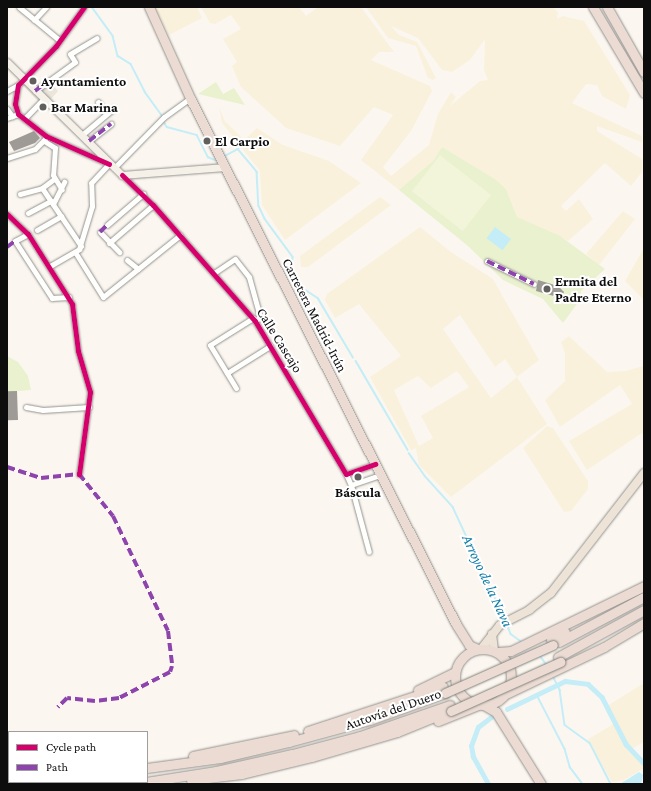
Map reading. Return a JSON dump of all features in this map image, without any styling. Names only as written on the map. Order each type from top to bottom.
[{"type":"highway","name":"Carretera Madrid-Irún","points":[[149,7],[190,98],[461,634],[469,645],[480,648]]},
{"type":"highway","points":[[593,7],[644,93]]},
{"type":"highway","points":[[607,7],[644,72]]},
{"type":"highway","points":[[541,784],[496,712],[462,697],[456,685],[455,672],[464,655],[480,648],[496,651],[518,648],[644,587]]},
{"type":"highway","points":[[552,642],[644,587]]},
{"type":"highway","name":"Autovía del Duero","points":[[148,768],[220,758],[289,742],[370,720],[444,690],[552,642],[644,597]]},
{"type":"highway","name":"Autovía del Duero","points":[[148,782],[292,754],[360,736],[451,708],[559,663],[644,610]]},
{"type":"highway","points":[[266,768],[293,767],[355,750],[504,696],[539,679],[559,663],[644,617]]},
{"type":"highway","points":[[559,663],[644,623]]},
{"type":"highway","name":"Carretera Madrid-Irún","points":[[461,634],[464,655]]},
{"type":"highway","points":[[496,651],[505,658],[511,671],[511,685],[504,696],[501,710],[513,739]]},
{"type":"highway","points":[[282,738],[306,727],[408,694],[455,672]]},
{"type":"highway","points":[[164,766],[198,755],[282,738],[444,690]]},
{"type":"highway","points":[[164,780],[204,780],[266,768],[352,746],[451,708]]},
{"type":"main road","name":"Calle Cascajo","points":[[7,62],[21,83],[47,100],[83,134],[122,175]]},
{"type":"main road","points":[[122,175],[225,167]]},
{"type":"main road","points":[[480,648],[500,626],[551,593],[644,473]]},
{"type":"main road","points":[[492,634],[496,651]]},
{"type":"street","points":[[19,7],[58,39]]},
{"type":"street","points":[[34,20],[46,7]]},
{"type":"street","points":[[7,90],[21,83],[56,46],[84,7]]},
{"type":"street","points":[[35,91],[75,62],[70,54],[97,38]]},
{"type":"street","points":[[12,116],[21,83]]},
{"type":"street","points":[[50,266],[75,252],[81,246],[92,206],[91,183],[112,166],[164,117],[190,98]]},
{"type":"street","points":[[24,119],[47,100]]},
{"type":"street","points":[[98,102],[106,114]]},
{"type":"street","points":[[83,134],[114,108]]},
{"type":"street","points":[[7,109],[12,116],[24,119],[55,148],[54,179],[62,190]]},
{"type":"street","points":[[89,141],[111,124]]},
{"type":"street","points":[[45,139],[112,166]]},
{"type":"street","points":[[7,157],[13,154],[24,154],[45,139]]},
{"type":"street","name":"Calle Cascajo","points":[[122,175],[153,205],[254,319],[346,474],[351,485],[369,552]]},
{"type":"street","points":[[20,194],[42,188],[54,179]]},
{"type":"street","points":[[28,213],[52,203],[62,190],[64,182]]},
{"type":"street","points":[[42,188],[81,246]]},
{"type":"street","points":[[107,225],[142,194]]},
{"type":"street","points":[[109,244],[153,205]]},
{"type":"street","points":[[7,214],[28,234],[64,288],[74,309],[78,351],[89,386],[89,407],[79,474]]},
{"type":"street","points":[[37,230],[61,216]]},
{"type":"street","points":[[100,232],[109,244],[119,252]]},
{"type":"street","points":[[28,234],[15,242],[52,298],[69,297]]},
{"type":"street","points":[[75,252],[103,297],[180,235]]},
{"type":"street","points":[[214,273],[235,259],[249,277],[260,317],[210,345],[236,388]]},
{"type":"street","points":[[127,260],[138,269]]},
{"type":"street","points":[[487,261],[534,284]]},
{"type":"street","points":[[57,298],[64,288]]},
{"type":"street","points":[[227,373],[270,346]]},
{"type":"street","points":[[26,408],[43,410],[89,407]]},
{"type":"street","points":[[346,474],[375,464]]},
{"type":"street","points":[[351,485],[380,475]]},
{"type":"shaded area","points":[[154,7],[197,7],[202,18],[169,35]]},
{"type":"shaded area","points":[[201,7],[299,7],[306,16],[318,7],[361,7],[394,52],[379,52],[371,60],[430,86],[432,91],[411,131],[383,167],[391,176],[429,145],[438,114],[451,92],[456,97],[450,106],[480,81],[488,80],[484,70],[485,39],[470,60],[452,72],[442,70],[418,38],[391,26],[399,35],[417,42],[436,78],[433,80],[428,78],[416,46],[388,38],[366,7],[552,7],[558,12],[557,19],[563,16],[584,21],[630,95],[626,109],[602,96],[597,85],[586,84],[572,103],[642,136],[642,142],[597,126],[597,131],[642,159],[642,172],[631,186],[605,163],[561,206],[566,211],[579,199],[593,219],[568,241],[517,217],[506,189],[495,179],[442,147],[433,161],[399,190],[361,160],[393,115],[374,107],[340,146],[286,128],[241,87],[232,66],[237,62],[223,39],[241,29],[231,15],[215,24],[210,23]]},
{"type":"shaded area","points":[[26,80],[35,88],[41,82],[49,81],[58,91],[44,107],[22,84]]},
{"type":"shaded area","points":[[219,107],[225,121],[244,140],[257,128],[283,145],[329,161],[361,183],[285,240],[262,205],[260,171],[222,123]]},
{"type":"shaded area","points":[[380,197],[391,205],[308,267],[301,267],[300,256]]},
{"type":"shaded area","points":[[623,211],[635,219],[599,265],[586,254]]},
{"type":"shaded area","points":[[420,227],[451,252],[493,279],[539,360],[517,377],[547,424],[451,497],[419,465],[416,448],[411,450],[370,377],[401,356],[359,304],[335,318],[325,300],[327,294]],"holes":[[[460,315],[495,367],[505,359],[517,377],[491,398],[443,329]],[[457,371],[469,387],[421,416],[433,438],[419,446],[394,390],[418,376],[431,388]]]},
{"type":"shaded area","points":[[644,248],[644,300],[625,281]]},
{"type":"shaded area","points":[[569,336],[607,372],[625,371],[644,366],[644,438],[642,433],[587,470],[569,441],[632,404],[620,385],[560,427],[545,400],[565,381],[565,353],[561,342]]},
{"type":"shaded area","points":[[547,426],[553,428],[588,481],[588,489],[571,511],[564,512],[523,448]]},
{"type":"shaded area","points":[[644,683],[644,742],[630,750],[644,763],[644,768],[624,780],[612,782],[587,740],[615,723],[607,706]]},
{"type":"green space","points":[[216,82],[223,94],[234,88],[245,105],[198,94]]},
{"type":"green space","points":[[442,147],[495,179],[506,189],[517,217],[560,236],[605,269],[581,291],[579,301],[563,323],[543,299],[503,280],[468,246],[399,190],[433,161]]},
{"type":"green space","points":[[440,155],[491,195],[463,231],[412,191]]},
{"type":"green space","points":[[7,356],[18,362],[28,376],[31,390],[7,392]]},
{"type":"water","points":[[495,227],[511,239],[503,250],[487,238]]},
{"type":"water","points":[[639,772],[643,775],[641,784],[620,784]]},
{"type":"building","points":[[34,131],[40,138],[35,143],[14,151],[9,142]]},
{"type":"building","name":"Ermita del Padre Eterno","points":[[538,280],[558,286],[564,292],[561,298],[536,291]]},
{"type":"building","points":[[7,391],[17,391],[18,420],[8,420]]},
{"type":"waterway","name":"Arroyo de la Nava","points":[[92,7],[113,36],[118,56],[131,64],[145,92],[162,115]]},
{"type":"waterway","name":"Arroyo de la Nava","points":[[163,120],[167,127],[197,135],[208,157],[215,160]]},
{"type":"waterway","name":"Arroyo de la Nava","points":[[225,156],[238,149],[257,172],[259,206],[265,219],[293,257],[292,271],[304,289],[318,298],[353,357]]},
{"type":"waterway","name":"Arroyo de la Nava","points":[[356,361],[408,450]]},
{"type":"waterway","name":"Arroyo de la Nava","points":[[409,453],[425,476],[453,507],[505,619]]},
{"type":"waterway","name":"Arroyo de la Nava","points":[[507,624],[511,634],[522,642]]},
{"type":"waterway","name":"Arroyo de la Nava","points":[[539,654],[546,664]]},
{"type":"waterway","name":"Arroyo de la Nava","points":[[553,676],[560,690],[565,725],[590,743],[611,784]]},
{"type":"waterway","points":[[507,709],[565,681],[588,684],[602,697],[626,744],[644,763]]},
{"type":"waterway","points":[[537,695],[565,749],[570,767],[583,784]]},
{"type":"waterway","points":[[488,784],[473,757],[471,746],[478,727],[494,715]]},
{"type":"marked path","points":[[35,91],[48,81]]},
{"type":"marked path","points":[[89,141],[111,124]]},
{"type":"marked path","points":[[100,232],[107,225]]},
{"type":"marked path","points":[[7,247],[15,241]]},
{"type":"marked path","points":[[487,261],[534,284]]},
{"type":"marked path","points":[[7,467],[41,478],[79,474],[113,516],[168,631],[172,666],[170,672],[119,698],[95,701],[67,698],[58,707]]},
{"type":"cycle path","points":[[84,7],[56,46],[18,85],[15,104],[18,114],[46,136],[109,164]]},
{"type":"cycle path","points":[[122,175],[153,205],[255,321],[346,474],[375,464]]},
{"type":"cycle path","points":[[7,214],[28,234],[72,304],[78,351],[90,392],[79,474]]},
{"type":"place","name":"Ayuntamiento","points":[[33,81]]},
{"type":"place","name":"Bar Marina","points":[[43,107]]},
{"type":"place","name":"El Carpio","points":[[207,141]]},
{"type":"place","name":"Ermita del Padre Eterno","points":[[547,289]]},
{"type":"place","name":"Báscula","points":[[358,477]]}]
